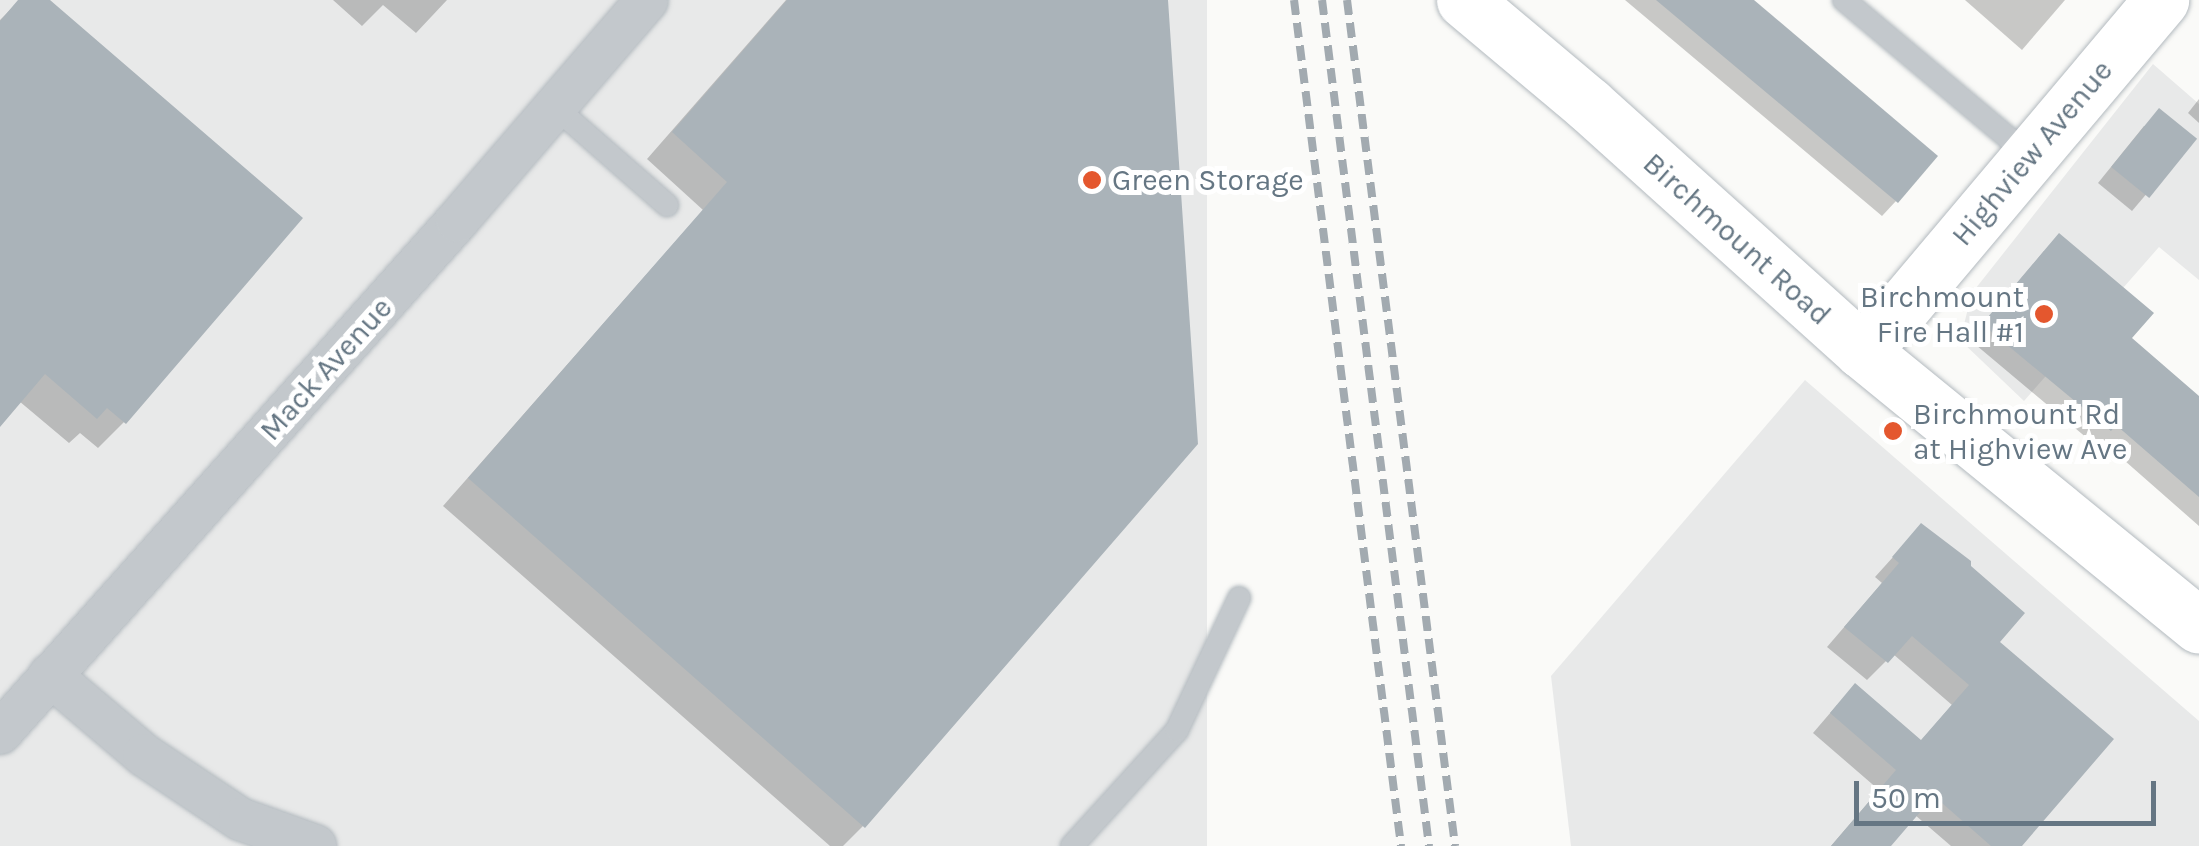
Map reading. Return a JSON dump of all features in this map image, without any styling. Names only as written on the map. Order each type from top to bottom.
[{"type":"main road","name":"Birchmount Road","points":[[1464,0],[1589,105],[1861,350],[2199,626]]},
{"type":"main road","name":"Highview Avenue","points":[[1861,350],[1901,310],[2160,0]]},
{"type":"street","name":"Mack Avenue","points":[[0,733],[646,0]]},
{"type":"street","points":[[50,676],[144,755],[240,819],[315,846]]},
{"type":"lane","points":[[1844,0],[2030,156]]},
{"type":"lane","points":[[555,107],[667,204]]},
{"type":"lane","points":[[1072,846],[1177,730],[1238,598]]},
{"type":"shaded area","points":[[0,0],[1207,0],[1207,846],[0,846]]},
{"type":"shaded area","points":[[2153,64],[2199,104],[2199,280],[2159,247],[2024,401],[1960,340],[1972,293]]},
{"type":"shaded area","points":[[1805,380],[2199,721],[2199,846],[1571,846],[1551,676]]},
{"type":"building","points":[[18,0],[50,0],[303,218],[126,424],[107,408],[97,419],[45,374],[0,427],[0,21]]},
{"type":"building","points":[[787,0],[1168,0],[1198,444],[865,828],[468,478],[727,182],[672,132]]},
{"type":"building","points":[[1656,0],[1754,0],[1938,156],[1898,203]]},
{"type":"building","points":[[2159,108],[2197,139],[2149,198],[2111,167]]},
{"type":"building","points":[[2059,233],[2154,313],[2132,338],[2199,396],[2199,497],[2116,425],[2111,431],[1982,324]]},
{"type":"building","points":[[1921,523],[1971,561],[1971,566],[2025,613],[2000,642],[2114,739],[2022,846],[1991,846],[1934,796],[1891,846],[1831,846],[1896,770],[1830,713],[1855,683],[1921,740],[1969,685],[1912,636],[1888,663],[1844,627],[1899,563],[1892,557]]},
{"type":"railway","points":[[1294,0],[1401,846]]},
{"type":"railway","points":[[1322,0],[1429,846]]},
{"type":"railway","points":[[1347,0],[1455,846]]},
{"type":"place","name":"Green Storage","points":[[1092,180]]},
{"type":"place","name":"Birchmount Fire Hall #1","points":[[2044,314]]},
{"type":"place","name":"Birchmount Rd at Highview Ave","points":[[1893,431]]}]
